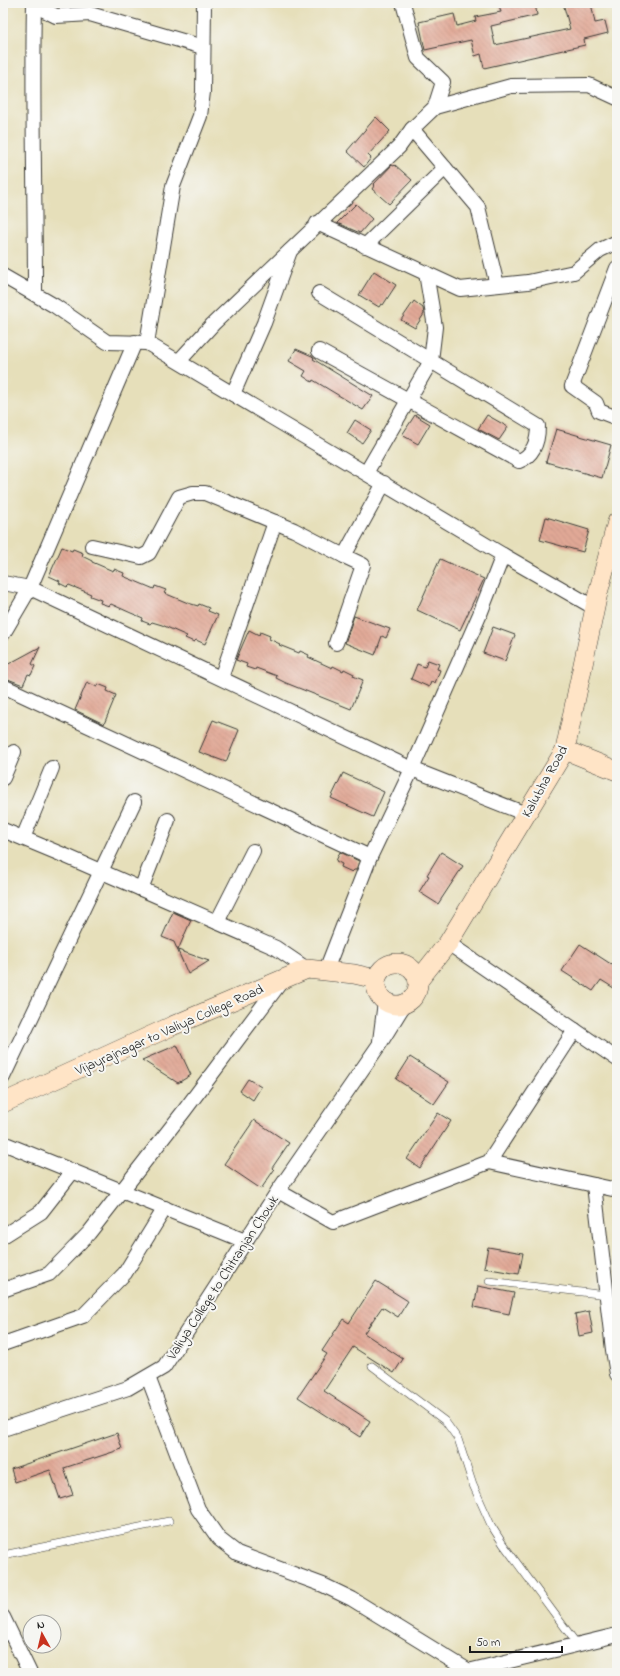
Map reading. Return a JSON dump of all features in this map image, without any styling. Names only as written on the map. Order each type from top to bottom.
[{"type":"street","points":[[3,634],[30,588],[141,343],[173,186],[200,116],[203,92],[204,3]]},
{"type":"street","points":[[179,362],[213,324],[290,249],[399,147],[412,130],[435,107],[443,82],[418,58],[403,3]]},
{"type":"street","points":[[35,294],[32,78],[34,4],[56,16],[90,14],[203,47]]},
{"type":"street","points":[[435,107],[511,86],[589,85],[617,98]]},
{"type":"street","points":[[412,130],[478,206],[497,285]]},
{"type":"street","points":[[365,246],[445,168]]},
{"type":"street","points":[[317,224],[460,289],[528,282],[574,272],[600,250],[617,242]]},
{"type":"street","points":[[233,394],[264,323],[290,249]]},
{"type":"street","points":[[617,268],[572,386],[596,403],[599,411],[617,418]]},
{"type":"street","points":[[366,473],[431,361],[435,326],[426,274]]},
{"type":"street","points":[[3,276],[55,306],[107,342],[141,343],[179,362],[503,555],[595,608]]},
{"type":"street","points":[[318,351],[519,461],[526,458],[536,443],[538,426],[319,293]]},
{"type":"street","points":[[344,556],[384,483]]},
{"type":"street","points":[[92,546],[141,556],[149,553],[180,497],[193,493],[205,494],[294,530],[364,565],[336,643]]},
{"type":"street","points":[[221,678],[275,522]]},
{"type":"street","name":"Kalubha Road","points":[[445,947],[565,750],[595,608],[617,522]]},
{"type":"street","points":[[332,971],[370,857],[412,769],[480,614],[503,555]]},
{"type":"street","points":[[3,583],[30,588],[412,769],[526,814]]},
{"type":"street","points":[[3,686],[370,857]]},
{"type":"street","points":[[565,750],[617,771]]},
{"type":"street","points":[[3,778],[14,752]]},
{"type":"street","points":[[22,838],[52,768]]},
{"type":"street","points":[[3,1077],[134,802]]},
{"type":"street","points":[[141,888],[168,820]]},
{"type":"street","points":[[3,830],[141,888],[276,948],[307,969]]},
{"type":"street","points":[[217,922],[252,851]]},
{"type":"street","points":[[414,974],[445,947],[575,1030],[617,1059]]},
{"type":"street","points":[[397,962],[414,974],[416,994],[405,1003],[392,1004],[385,1002],[377,992],[380,972],[397,962]]},
{"type":"street","name":"Vijayrajnagar to Valiya College Road","points":[[3,1103],[172,1026],[307,969],[332,971],[372,966],[380,972]]},
{"type":"street","points":[[3,1290],[49,1274],[89,1233],[283,979]]},
{"type":"street","name":"Valiya College to Chitranjan Chowk","points":[[379,1045],[385,1002]]},
{"type":"street","name":"Valiya College to Chitranjan Chowk","points":[[3,1429],[128,1388],[164,1368],[278,1191],[379,1045],[405,1003]]},
{"type":"street","points":[[489,1162],[575,1030]]},
{"type":"street","points":[[3,1143],[245,1241]]},
{"type":"street","points":[[278,1191],[333,1222],[489,1162],[617,1190]]},
{"type":"street","points":[[3,1236],[41,1212],[73,1171]]},
{"type":"street","points":[[594,1185],[617,1374]]},
{"type":"street","points":[[3,1344],[83,1316],[125,1273],[165,1208]]},
{"type":"street","points":[[148,1377],[198,1509],[220,1539],[238,1553],[324,1585],[352,1599],[464,1672],[617,1635]]},
{"type":"street","points":[[3,1616],[30,1673]]},
{"type":"lane","points":[[489,1281],[607,1296]]},
{"type":"lane","points":[[372,1366],[445,1421],[451,1428],[458,1439],[473,1485],[491,1526],[577,1644]]},
{"type":"lane","points":[[3,1555],[170,1521]]},
{"type":"building","points":[[508,3],[535,3],[537,15],[491,26],[495,45],[570,29],[563,3],[591,3],[595,23],[605,21],[608,33],[584,39],[585,45],[484,68],[481,54],[475,56],[471,40],[425,50],[419,22],[454,14],[457,26],[476,21],[475,17],[501,12],[499,5]]},
{"type":"building","points":[[376,117],[390,131],[368,155],[371,158],[364,167],[347,151]]},
{"type":"building","points":[[392,165],[395,165],[412,180],[389,204],[372,189],[374,186],[373,185]]},
{"type":"building","points":[[356,204],[372,219],[360,233],[337,223]]},
{"type":"building","points":[[374,271],[396,285],[383,305],[381,304],[379,307],[359,295]]},
{"type":"building","points":[[414,301],[423,308],[424,314],[415,328],[401,320]]},
{"type":"building","points":[[296,349],[312,356],[314,358],[313,359],[373,396],[363,410],[313,380],[312,382],[303,376],[306,371],[289,361]]},
{"type":"building","points":[[415,415],[430,424],[418,444],[402,435]]},
{"type":"building","points":[[487,415],[508,427],[499,440],[478,429]]},
{"type":"building","points":[[355,420],[371,430],[362,443],[347,433]]},
{"type":"building","points":[[556,429],[611,445],[602,478],[546,462]]},
{"type":"building","points":[[546,517],[589,530],[583,552],[540,540]]},
{"type":"building","points":[[62,547],[83,553],[82,556],[92,562],[113,571],[114,569],[124,573],[123,576],[154,589],[155,586],[166,590],[164,593],[188,603],[198,606],[199,604],[209,608],[208,611],[218,615],[205,644],[196,640],[194,642],[185,638],[187,636],[162,625],[152,622],[150,624],[142,621],[143,618],[111,604],[109,606],[100,603],[101,600],[90,596],[91,594],[69,585],[67,587],[59,583],[60,581],[49,576]]},
{"type":"building","points":[[440,559],[484,579],[460,630],[417,610]]},
{"type":"building","points":[[354,616],[390,629],[386,638],[382,636],[375,655],[345,643]]},
{"type":"building","points":[[493,627],[515,635],[505,661],[483,653]]},
{"type":"building","points":[[249,630],[259,635],[260,632],[270,636],[269,639],[280,644],[279,645],[299,653],[300,651],[309,655],[308,657],[332,668],[333,666],[343,671],[344,669],[354,674],[353,676],[363,680],[351,709],[286,683],[276,678],[277,676],[256,668],[255,670],[246,667],[247,664],[236,660]]},
{"type":"building","points":[[40,647],[32,664],[35,666],[31,675],[28,674],[23,685],[3,677],[3,667]]},
{"type":"building","points":[[428,660],[439,664],[437,669],[440,670],[435,683],[431,682],[429,687],[411,679],[417,664],[425,667]]},
{"type":"building","points":[[87,682],[97,687],[98,684],[108,688],[107,691],[116,695],[104,724],[75,710]]},
{"type":"building","points":[[213,720],[239,730],[226,762],[199,752]]},
{"type":"building","points":[[343,773],[384,792],[373,817],[331,798]]},
{"type":"building","points":[[340,852],[359,861],[356,870],[352,872],[341,867],[342,864],[336,861]]},
{"type":"building","points":[[441,852],[463,866],[438,904],[419,892]]},
{"type":"building","points":[[173,912],[191,920],[178,950],[209,961],[188,974],[174,942],[162,937]]},
{"type":"building","points":[[580,944],[617,968],[617,990],[601,980],[593,991],[562,971]]},
{"type":"building","points":[[177,1045],[191,1075],[178,1083],[142,1060]]},
{"type":"building","points":[[410,1057],[449,1082],[434,1104],[396,1079]]},
{"type":"building","points":[[248,1079],[261,1087],[253,1100],[240,1091]]},
{"type":"building","points":[[438,1113],[451,1121],[420,1168],[407,1159]]},
{"type":"building","points":[[254,1120],[289,1143],[272,1168],[274,1170],[261,1189],[224,1164]]},
{"type":"building","points":[[488,1247],[523,1253],[519,1274],[484,1268]]},
{"type":"building","points":[[376,1281],[408,1301],[398,1317],[382,1307],[364,1333],[403,1359],[394,1373],[353,1347],[324,1391],[370,1421],[360,1437],[298,1397],[327,1354],[322,1351],[343,1319],[349,1323]]},
{"type":"building","points":[[478,1286],[514,1293],[509,1314],[474,1307]]},
{"type":"building","points":[[589,1311],[593,1333],[579,1336],[575,1314]]},
{"type":"building","points":[[117,1433],[122,1449],[64,1468],[73,1495],[60,1499],[50,1470],[15,1482],[11,1469]]}]
